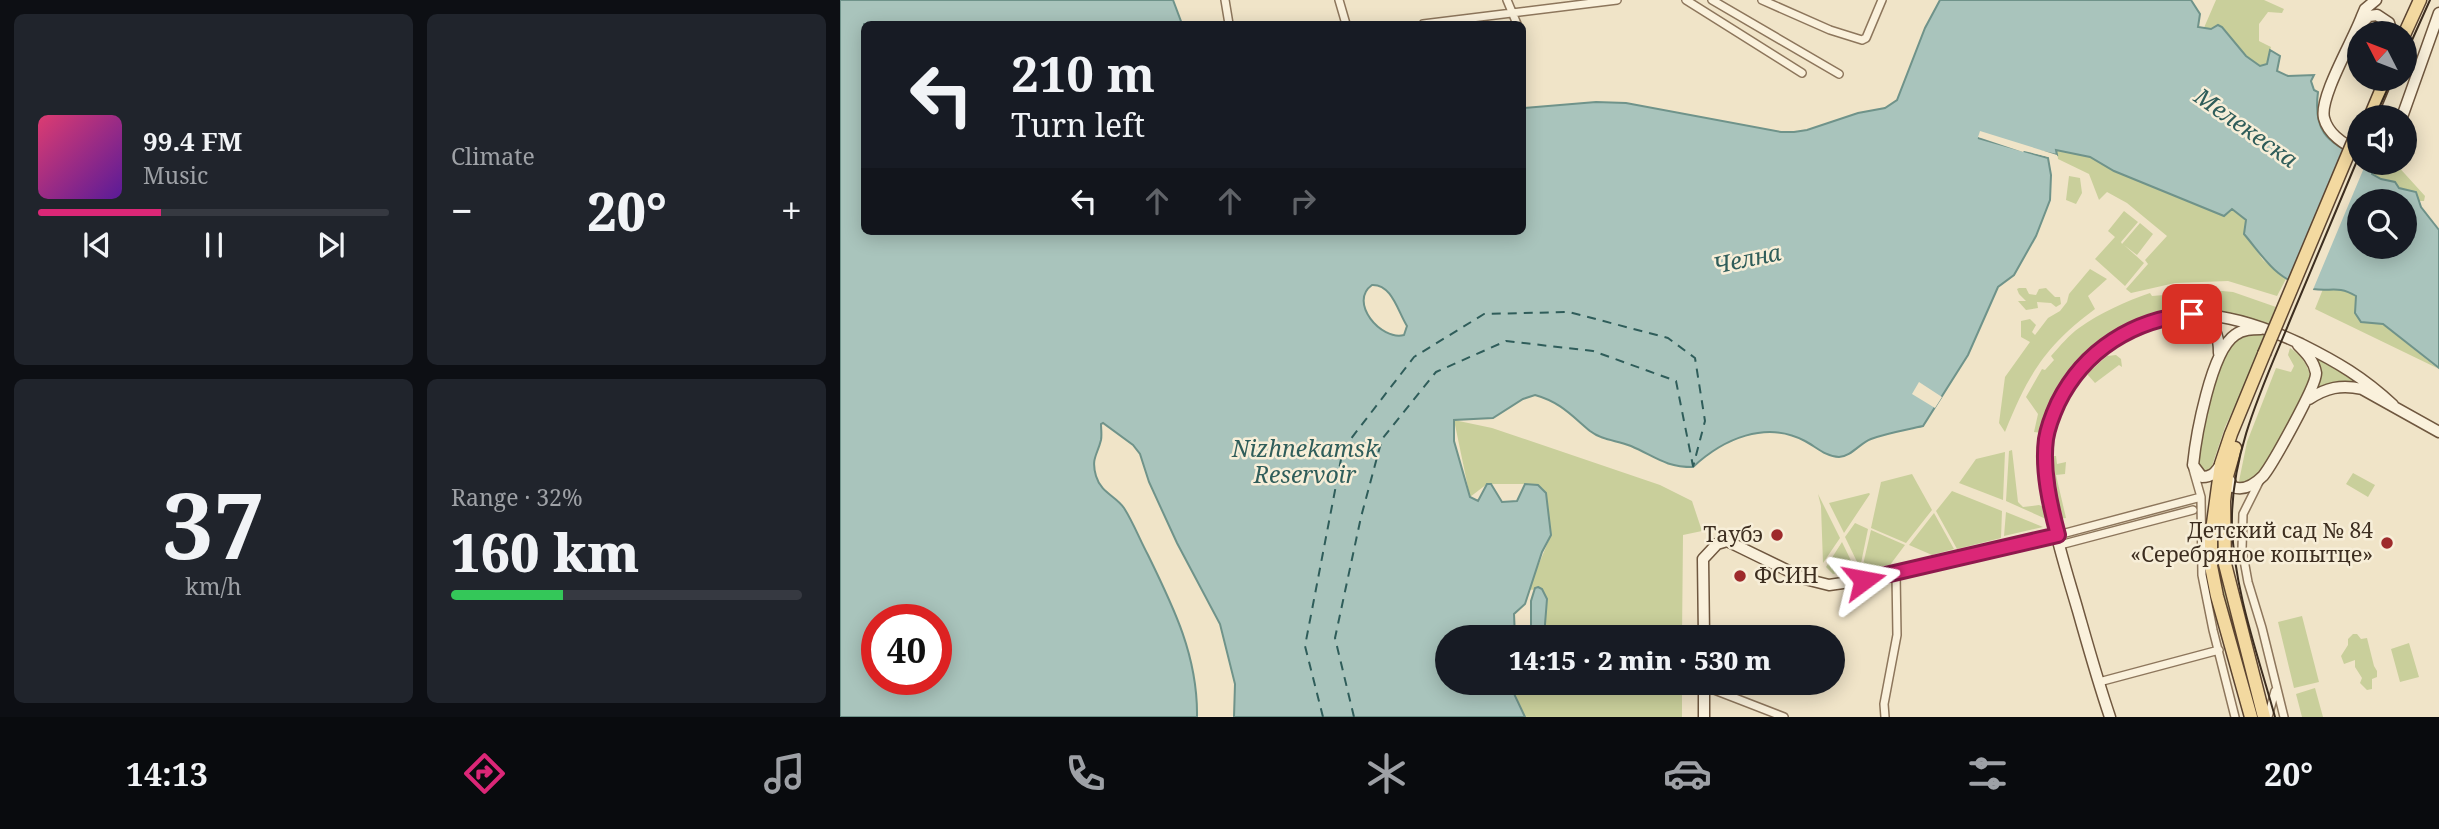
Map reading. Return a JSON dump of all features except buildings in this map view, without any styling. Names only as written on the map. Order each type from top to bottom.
[{"type":"main road","points":[[2403,21],[2412,0]]},
{"type":"main road","points":[[2410,21],[2420,0]]},
{"type":"main road","points":[[2268,356],[2347,158]]},
{"type":"main road","points":[[2251,717],[2211,566],[2211,538],[2217,489],[2231,434],[2268,356],[2347,173]]},
{"type":"main road","points":[[2224,470],[2225,564],[2266,717]]},
{"type":"street","points":[[1225,0],[1228,21]]},
{"type":"street","points":[[1339,0],[1345,21]]},
{"type":"street","points":[[1507,0],[1516,21]]},
{"type":"street","points":[[1450,21],[1616,0]]},
{"type":"street","points":[[1686,0],[1802,73]]},
{"type":"street","points":[[1712,0],[1839,74]]},
{"type":"street","points":[[1762,0],[1830,30],[1862,40],[1866,38],[1882,0]]},
{"type":"street","points":[[2360,21],[2365,9],[2376,0]]},
{"type":"street","points":[[2406,105],[2439,13]]},
{"type":"street","points":[[2363,21],[2377,15],[2386,21]]},
{"type":"street","points":[[2347,51],[2329,91],[2324,111],[2324,119],[2334,135],[2347,143]]},
{"type":"street","points":[[2192,314],[2207,321],[2216,330],[2219,355]]},
{"type":"street","points":[[2110,717],[2059,540],[2048,485],[2046,435],[2056,407],[2076,372],[2095,353],[2149,321],[2192,314],[2231,317],[2267,328],[2348,368],[2393,405]]},
{"type":"street","points":[[2235,717],[2202,575],[2201,498],[2193,465],[2200,419],[2219,355],[2228,340],[2238,333],[2267,328]]},
{"type":"street","points":[[2284,717],[2248,582],[2242,549],[2243,514],[2313,387],[2316,372],[2308,355],[2294,341]]},
{"type":"street","points":[[2307,400],[2334,387],[2349,386],[2374,394],[2439,432]]},
{"type":"street","points":[[2193,465],[2202,477],[2209,477],[2224,470],[2233,487],[2247,494],[2249,502]]},
{"type":"street","points":[[2240,489],[2248,487],[2263,476]]},
{"type":"street","points":[[2202,551],[2217,489]]},
{"type":"street","points":[[2059,540],[2081,529],[2201,498]]},
{"type":"street","points":[[1704,625],[1703,559],[1717,544],[1727,541],[1805,579],[1827,585],[1864,580],[2059,540],[2083,539],[2193,510]]},
{"type":"street","points":[[2148,511],[2150,521]]},
{"type":"street","points":[[2127,517],[2129,527]]},
{"type":"street","points":[[2106,523],[2108,532]]},
{"type":"street","points":[[2081,529],[2083,539]]},
{"type":"street","points":[[1885,717],[1884,704],[1897,635],[1896,573]]},
{"type":"street","points":[[2099,682],[2219,650]]},
{"type":"street","points":[[2266,717],[2276,686]]},
{"type":"street","points":[[1703,695],[1704,717]]},
{"type":"street","points":[[1730,695],[1784,717]]},
{"type":"green space","points":[[2216,0],[2264,0],[2284,9],[2282,13],[2268,12],[2259,24],[2259,41],[2271,47],[2267,64],[2261,66],[2250,59],[2229,37],[2219,31],[2203,30]]},
{"type":"green space","points":[[2056,150],[2090,157],[2114,171],[2224,216],[2232,209],[2246,220],[2245,234],[2263,260],[2286,279],[2277,296],[2228,281],[2175,283],[2131,293],[2126,289],[2148,264],[2145,260],[2167,236],[2127,203],[2107,192],[2099,200],[2089,174],[2058,159]]},
{"type":"green space","points":[[2373,175],[2406,175],[2425,196],[2424,201],[2419,201],[2417,189],[2403,189]]},
{"type":"green space","points":[[2069,176],[2080,178],[2082,193],[2076,204],[2066,200]]},
{"type":"green space","points":[[2124,211],[2138,222],[2122,244],[2140,223],[2153,234],[2137,255],[2124,245],[2144,263],[2125,286],[2095,259],[2115,237],[2108,231]]},
{"type":"green space","points":[[2090,269],[2107,279],[2088,296],[2095,309],[2063,336],[2040,363],[2030,378],[2005,432],[1999,423],[2005,377],[2030,342],[2021,337],[2021,321],[2030,319],[2036,325],[2032,332],[2035,335],[2048,318],[2060,311],[2069,294]]},
{"type":"green space","points":[[2019,288],[2026,288],[2029,294],[2036,295],[2039,289],[2046,288],[2055,297],[2060,297],[2061,304],[2056,307],[2051,303],[2037,302],[2038,308],[2026,310],[2018,301],[2026,301],[2019,294]]},
{"type":"green space","points":[[2190,288],[2233,292],[2276,307],[2268,326],[2174,313],[2090,355],[2042,433],[2034,432],[2038,414],[2026,397],[2042,369],[2045,370],[2054,360],[2051,356],[2072,334],[2096,317],[2132,300],[2150,293],[2152,296],[2164,295],[2166,290]]},
{"type":"green space","points":[[2343,288],[2356,296],[2355,313],[2383,324],[2437,368],[2315,309],[2323,289]]},
{"type":"green space","points":[[2259,333],[2266,334],[2259,355],[2225,427],[2209,475],[2197,471],[2205,417],[2226,352],[2236,340]]},
{"type":"green space","points":[[2290,348],[2305,363],[2311,383],[2260,473],[2253,480],[2247,480],[2242,486],[2238,486],[2247,442],[2276,368],[2291,372],[2294,366],[2288,355]]},
{"type":"green space","points":[[2308,354],[2325,361],[2370,390],[2317,389],[2319,382]]},
{"type":"green space","points":[[2116,355],[2121,359],[2122,367],[2119,365],[2095,383],[2087,374],[2107,356]]},
{"type":"green space","points":[[1454,420],[1492,428],[1660,485],[1692,501],[1702,531],[1683,535],[1682,625],[1542,625],[1542,589],[1528,590],[1551,535],[1531,484],[1487,484],[1470,497]]},
{"type":"green space","points":[[2012,450],[2018,502],[2023,507],[2044,507],[2046,519],[2006,501],[2009,451]]},
{"type":"green space","points":[[2005,452],[2003,500],[1959,483],[1976,459]]},
{"type":"green space","points":[[2050,456],[2056,456],[2057,464],[2066,462],[2065,474],[2056,475],[2066,518],[2059,519],[2052,486]]},
{"type":"green space","points":[[2353,473],[2375,485],[2368,497],[2346,484]]},
{"type":"green space","points":[[1912,474],[1932,510],[1906,543],[1871,528],[1881,482]]},
{"type":"green space","points":[[1952,491],[2002,511],[2001,538],[1957,549],[1936,511]]},
{"type":"green space","points":[[1818,494],[1840,538],[1823,563],[1821,506]]},
{"type":"green space","points":[[1870,494],[1844,533],[1829,503]]},
{"type":"green space","points":[[2006,512],[2043,527],[2004,536]]},
{"type":"green space","points":[[1934,513],[1954,549],[1932,555],[1909,545]]},
{"type":"green space","points":[[1855,523],[1868,529],[1860,568],[1845,537]]},
{"type":"green space","points":[[2219,525],[2220,567],[2259,717],[2255,717],[2220,584],[2215,554]]},
{"type":"green space","points":[[1871,530],[1905,545],[1890,565],[1862,569]]},
{"type":"green space","points":[[1842,542],[1856,571],[1833,574],[1826,567]]},
{"type":"green space","points":[[2302,616],[2319,682],[2294,688],[2278,622]]},
{"type":"green space","points":[[2353,634],[2357,634],[2361,639],[2367,638],[2377,671],[2377,677],[2372,679],[2372,689],[2367,690],[2360,683],[2362,678],[2355,667],[2355,660],[2344,664],[2341,656]]},
{"type":"green space","points":[[2409,643],[2419,677],[2400,682],[2391,649]]},
{"type":"green space","points":[[2315,688],[2323,717],[2302,717],[2296,694]]},
{"type":"green space","points":[[1516,695],[1682,695],[1682,717],[1525,717]]},
{"type":"water","points":[[840,0],[1173,0],[1181,21],[861,21],[861,235],[1526,235],[1526,108],[1596,102],[1626,103],[1781,132],[1807,130],[1858,113],[1885,108],[1897,100],[1925,28],[1940,0],[2191,0],[2200,14],[2198,27],[2222,27],[2246,56],[2260,66],[2267,64],[2270,50],[2280,56],[2277,71],[2288,76],[2314,75],[2311,81],[2314,90],[2318,92],[2320,125],[2330,140],[2347,151],[2347,175],[2374,175],[2395,182],[2403,189],[2347,189],[2347,259],[2417,259],[2417,195],[2421,207],[2439,230],[2439,368],[2383,324],[2361,322],[2355,313],[2356,296],[2339,290],[2313,289],[2281,275],[2244,234],[2246,220],[2232,209],[2224,216],[2114,171],[2090,157],[2056,150],[2057,155],[1978,138],[2048,158],[2051,175],[2050,200],[2036,236],[2014,275],[1998,287],[1968,355],[1923,426],[1871,439],[1839,457],[1790,435],[1760,433],[1731,441],[1693,467],[1683,467],[1600,437],[1558,405],[1535,395],[1523,399],[1493,418],[1454,420],[1454,441],[1470,497],[1478,501],[1487,484],[1491,484],[1502,502],[1517,501],[1525,484],[1538,485],[1546,493],[1551,535],[1542,552],[1525,604],[1514,614],[1514,625],[1435,625],[1435,695],[1515,695],[1525,717],[1234,717],[1235,684],[1220,624],[1177,543],[1149,482],[1140,454],[1133,445],[1103,423],[1094,461],[1098,482],[1127,513],[1158,575],[1183,633],[1196,695],[1197,717],[840,717]],"holes":[[[1372,285],[1379,286],[1394,300],[1407,326],[1404,335],[1386,332],[1370,319],[1364,301],[1366,292]]]},
{"type":"water","points":[[1535,588],[1542,589],[1547,599],[1545,625],[1531,625],[1531,601]]},
{"type":"pier","points":[[1980,131],[2057,155],[2058,159],[2023,152],[1978,137]]},
{"type":"pier","points":[[2344,146],[2347,147],[2347,175],[2361,175],[2355,189],[2347,189],[2347,208],[2312,292],[2287,284]]},
{"type":"pier","points":[[1919,382],[1942,397],[1935,408],[1912,394]]},
{"type":"ferry route","points":[[1323,717],[1305,646],[1343,449],[1414,357],[1484,314],[1569,312],[1668,338],[1695,358],[1705,421],[1693,467]]},
{"type":"ferry route","points":[[1354,717],[1335,638],[1361,517],[1382,439],[1436,372],[1506,341],[1593,351],[1676,381],[1693,466]]},
{"type":"tram line","points":[[2417,29],[2430,0]]},
{"type":"tram line","points":[[2380,105],[2387,91]]},
{"type":"tram line","points":[[2275,717],[2237,574],[2232,526],[2233,499],[2243,446],[2260,394],[2351,175]]},
{"type":"place","name":"Таубэ","points":[[1777,535]]},
{"type":"place","name":"Детский сад № 84 «Серебряное копытце»","points":[[2387,543]]},
{"type":"place","name":"ФСИН","points":[[1740,576]]},
{"type":"route","points":[[1864,580],[2058,535],[2048,485],[2046,435],[2056,407],[2076,372],[2095,353],[2149,321],[2192,314]]},
{"type":"water label","name":"Мелекеска","points":[[2246,128]]},
{"type":"water label","name":"Челна","points":[[1747,259]]},
{"type":"water label","name":"Nizhnekamsk Reservoir","points":[[1305,462]]}]
